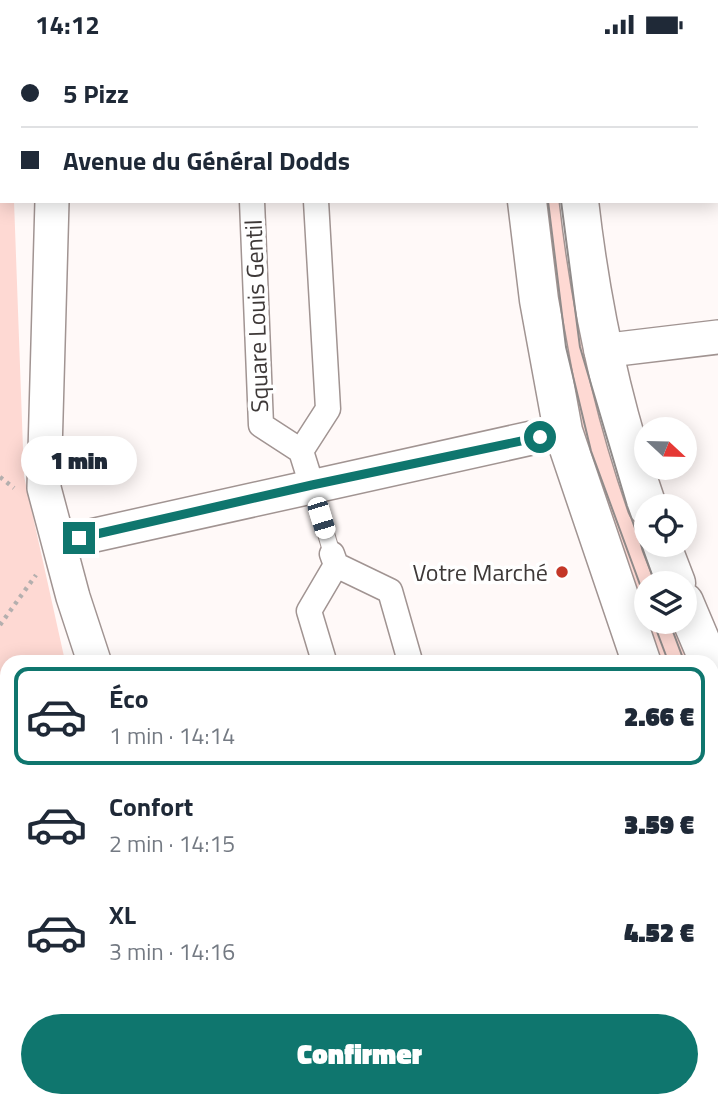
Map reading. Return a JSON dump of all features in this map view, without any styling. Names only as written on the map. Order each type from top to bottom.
[{"type":"main road","points":[[527,203],[539,300],[563,431],[639,655]]},
{"type":"main road","points":[[579,203],[601,351],[643,494]]},
{"type":"main road","points":[[697,633],[706,655]]},
{"type":"street","points":[[52,203],[44,488],[73,597],[92,655]]},
{"type":"street","name":"Square Louis Gentil","points":[[252,203],[261,425],[301,451]]},
{"type":"street","points":[[312,485],[301,451],[328,408],[316,203]]},
{"type":"street","points":[[601,351],[718,337]]},
{"type":"street","points":[[59,543],[563,431]]},
{"type":"street","points":[[322,655],[309,611],[334,560],[390,591],[408,655]]},
{"type":"lane","points":[[312,485],[334,560]]},
{"type":"path","points":[[0,477],[15,488]]},
{"type":"path","points":[[0,625],[59,543]]},
{"type":"shaded area","points":[[0,203],[14,203],[24,476],[64,655],[0,655]]},
{"type":"shaded area","points":[[539,203],[567,203],[612,443],[634,506],[634,557],[652,557],[657,571],[634,571],[634,586],[583,448]]},
{"type":"shaded area","points":[[651,634],[680,634],[688,655],[660,655]]},
{"type":"tram line","points":[[548,203],[566,347],[591,451],[635,571]]},
{"type":"tram line","points":[[561,203],[580,347],[627,506],[651,571]]},
{"type":"tram line","points":[[658,634],[666,655]]},
{"type":"tram line","points":[[674,634],[682,655]]},
{"type":"place","name":"Votre Marché","points":[[562,572]]},
{"type":"route","points":[[79,538],[540,437]]}]
